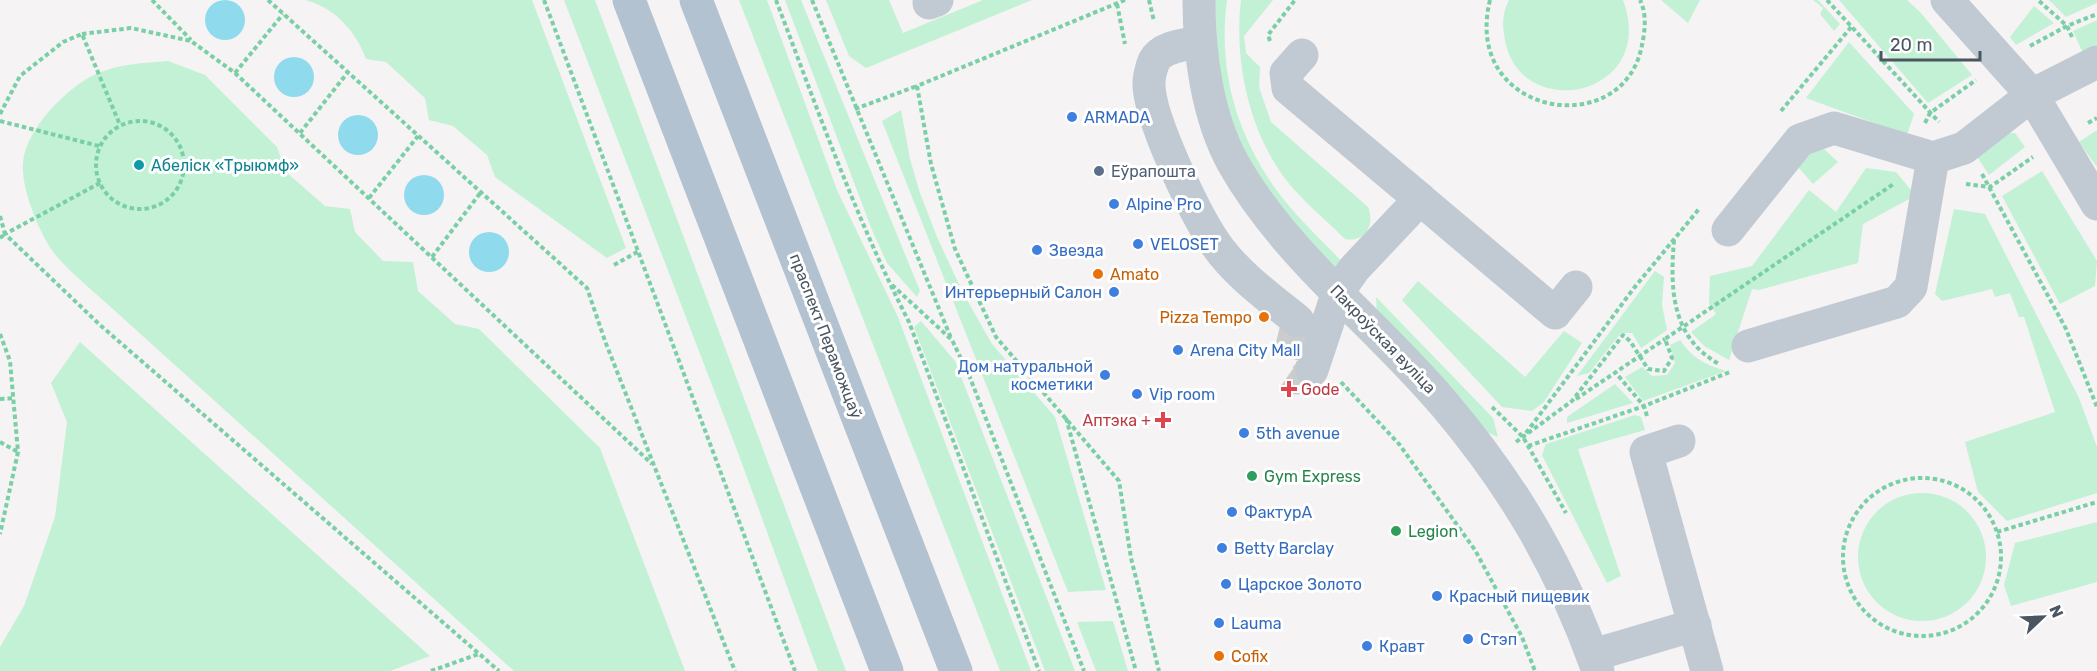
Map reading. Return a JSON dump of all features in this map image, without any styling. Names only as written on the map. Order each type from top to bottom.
[{"type":"main road","points":[[629,0],[887,671]]},
{"type":"main road","name":"праспект Пераможцаў","points":[[696,0],[956,671]]},
{"type":"street","name":"Пакроўская вуліца","points":[[1199,0],[1199,42],[1209,98],[1232,161],[1267,216],[1444,404],[1489,460],[1530,520],[1567,591],[1595,663]]},
{"type":"street","points":[[1947,0],[2032,94],[2097,204]]},
{"type":"street","points":[[1199,42],[1169,48],[1154,59],[1149,83],[1159,124],[1188,196],[1216,244],[1252,283],[1298,324],[1327,281],[1354,269],[1420,199]]},
{"type":"street","points":[[1302,54],[1286,73],[1288,88],[1555,313],[1576,287]]},
{"type":"street","points":[[1728,230],[1800,140],[1834,128],[1922,155],[1964,148],[2032,94],[2097,62]]},
{"type":"street","points":[[1741,358],[1897,302],[1911,286],[1922,155]]},
{"type":"street","points":[[1326,372],[1327,281]]},
{"type":"street","points":[[1679,441],[1646,452],[1707,671]]},
{"type":"street","points":[[1595,663],[1695,625]]},
{"type":"path","points":[[152,0],[191,41],[236,73],[654,466]]},
{"type":"path","points":[[268,0],[587,288],[605,341],[735,671]]},
{"type":"path","points":[[544,0],[795,671]]},
{"type":"path","points":[[776,0],[824,126],[889,282],[909,322],[1039,671]]},
{"type":"path","points":[[812,0],[855,109],[969,375],[1084,671]]},
{"type":"path","points":[[855,109],[917,86],[1125,0]]},
{"type":"path","points":[[1268,35],[1294,0]]},
{"type":"path","points":[[1490,0],[1486,26],[1489,51],[1501,73],[1518,91],[1540,103],[1565,107],[1589,103],[1611,92],[1629,75],[1641,53],[1645,28],[1640,0]]},
{"type":"path","points":[[1827,0],[1964,148],[1990,186],[2066,329],[2097,407]]},
{"type":"path","points":[[1489,460],[1639,355],[1899,180],[1922,155],[1930,113],[2003,60],[2067,26],[2038,0]]},
{"type":"path","points":[[236,73],[283,14]]},
{"type":"path","points":[[0,114],[20,76],[63,42],[82,34],[131,28],[191,41]]},
{"type":"path","points":[[82,34],[120,125]]},
{"type":"path","points":[[300,133],[348,72]]},
{"type":"path","points":[[917,86],[931,164],[955,249],[996,337],[1065,415],[1119,481],[1131,558],[1159,671]]},
{"type":"path","points":[[134,121],[149,121],[163,127],[182,149],[182,178],[177,191],[166,201],[140,210],[113,201],[100,183],[95,161],[99,146],[108,134],[120,125],[134,121]]},
{"type":"path","points":[[0,122],[99,146]]},
{"type":"path","points":[[369,198],[418,136]]},
{"type":"path","points":[[0,238],[100,183]]},
{"type":"path","points":[[432,257],[481,192]]},
{"type":"path","points":[[0,216],[5,234]]},
{"type":"path","points":[[0,230],[100,325],[499,671]]},
{"type":"path","points":[[1674,239],[1671,270],[1673,303],[1682,327],[1695,346],[1716,362],[1741,358]]},
{"type":"path","points":[[614,265],[639,251]]},
{"type":"path","points":[[1523,437],[1658,258]]},
{"type":"path","points":[[889,282],[952,339]]},
{"type":"path","points":[[0,334],[10,361],[18,452],[0,534]]},
{"type":"path","points":[[1572,401],[1623,335],[1630,341],[1648,369],[1664,371],[1672,358],[1665,339]]},
{"type":"path","points":[[1326,372],[1341,383],[1399,444],[1474,550],[1522,636],[1534,671]]},
{"type":"path","points":[[1615,372],[1644,406]]},
{"type":"path","points":[[1528,446],[1677,395]]},
{"type":"path","points":[[0,399],[14,398]]},
{"type":"path","points":[[1065,415],[1136,671]]},
{"type":"path","points":[[0,442],[18,452]]},
{"type":"path","points":[[1921,477],[1953,485],[1968,492],[1986,510],[1997,532],[2002,557],[1998,581],[1987,604],[1969,621],[1947,633],[1923,637],[1891,630],[1876,622],[1858,605],[1846,583],[1842,559],[1845,534],[1856,511],[1874,494],[1896,482],[1921,477]]},
{"type":"path","points":[[1997,532],[2097,502]]},
{"type":"path","points":[[431,671],[479,654]]},
{"type":"green space","points":[[305,0],[532,0],[626,248],[607,258],[495,177],[487,155],[453,126],[429,120],[425,98],[386,62],[366,59],[350,30],[334,14],[316,3]]},
{"type":"green space","points":[[564,0],[595,0],[846,671],[818,671],[737,450]]},
{"type":"green space","points":[[739,0],[767,0],[837,190],[898,317],[1031,671],[1000,671]]},
{"type":"green space","points":[[785,0],[801,0],[920,291],[917,297],[887,263],[872,230]]},
{"type":"green space","points":[[826,0],[889,0],[903,33],[983,0],[1032,0],[866,68],[849,56]]},
{"type":"green space","points":[[1215,0],[1227,0],[1225,50],[1228,74],[1233,98],[1249,144],[1282,198],[1343,263],[1333,270],[1256,181],[1220,101]]},
{"type":"green space","points":[[1241,0],[1273,0],[1244,36],[1246,53],[1260,67],[1259,87],[1271,122],[1368,207],[1369,226],[1367,231],[1358,238],[1345,239],[1297,193],[1271,157],[1252,114],[1246,92],[1240,46]]},
{"type":"green space","points":[[1509,0],[1623,0],[1629,33],[1622,59],[1605,77],[1583,88],[1558,90],[1535,83],[1516,67],[1505,40],[1503,20]]},
{"type":"green space","points":[[1661,0],[1700,0],[1688,23]]},
{"type":"green space","points":[[1813,0],[1818,0],[1840,24],[1834,31],[1820,14],[1823,8]]},
{"type":"green space","points":[[1839,0],[1907,0],[1921,13],[1972,75],[1928,103]]},
{"type":"green space","points":[[2049,0],[2097,0],[2097,3],[2066,17]]},
{"type":"green space","points":[[2034,6],[2054,23],[2016,45],[2010,37]]},
{"type":"green space","points":[[2097,20],[2097,45],[2082,51],[2073,31]]},
{"type":"green space","points":[[1849,42],[1914,114],[1907,135],[1806,98]]},
{"type":"green space","points":[[168,61],[205,75],[277,147],[286,172],[325,206],[350,209],[355,232],[383,261],[413,262],[418,291],[455,324],[479,329],[600,448],[685,671],[514,671],[57,257],[36,220],[25,184],[23,163],[31,137],[49,111],[85,80],[113,68]]},
{"type":"green space","points":[[901,110],[910,159],[920,193],[963,293],[992,344],[1055,417],[1106,590],[1068,592],[882,121]]},
{"type":"green space","points":[[2097,130],[2097,167],[2079,142]]},
{"type":"green space","points":[[2004,133],[2015,133],[2025,147],[1989,175],[1976,155]]},
{"type":"green space","points":[[1823,148],[1838,162],[1813,184],[1797,166],[1814,149]]},
{"type":"green space","points":[[1866,168],[1896,172],[1911,190],[1911,198],[1863,224],[1858,263],[1759,290],[1752,289],[1729,360],[1704,346],[1691,332],[1716,314],[1709,304],[1710,276],[1752,266],[1809,190],[1836,212]]},
{"type":"green space","points":[[2042,171],[2097,261],[2095,286],[2060,304],[2002,196]]},
{"type":"green space","points":[[1954,209],[1985,214],[2079,398],[2097,447],[2097,493],[2007,521],[1978,492],[1965,442],[2055,412],[2024,317],[2019,317],[2010,293],[1995,297],[1992,289],[1942,301],[1935,294]]},
{"type":"green space","points":[[1655,271],[1664,277],[1662,305],[1667,330],[1641,348],[1632,333],[1621,333],[1589,373],[1577,376]]},
{"type":"green space","points":[[1418,281],[1525,377],[1564,331],[1582,343],[1544,402],[1532,411],[1502,407],[1402,300]]},
{"type":"green space","points":[[1376,297],[1493,418],[1498,437],[1486,432],[1377,314]]},
{"type":"green space","points":[[921,321],[955,361],[1075,671],[1045,671],[914,327]]},
{"type":"green space","points":[[1680,340],[1689,352],[1700,360],[1726,371],[1643,401],[1625,377],[1642,367],[1652,376],[1667,375],[1675,363],[1670,345]]},
{"type":"green space","points":[[80,342],[430,656],[390,671],[0,671],[0,647],[24,606],[55,517],[67,422],[51,383]]},
{"type":"green space","points":[[1615,384],[1633,403],[1567,423],[1567,417]]},
{"type":"green space","points":[[1635,415],[1641,417],[1645,430],[1578,449],[1621,576],[1607,583],[1542,455],[1546,444]]},
{"type":"green space","points":[[1922,493],[1946,498],[1967,512],[1981,533],[1986,557],[1981,581],[1967,602],[1946,616],[1922,621],[1898,616],[1877,602],[1863,581],[1858,557],[1863,533],[1877,512],[1898,498]]},
{"type":"green space","points":[[2097,522],[2097,582],[2011,606],[2004,585],[2015,543]]},
{"type":"green space","points":[[1113,621],[1128,671],[1096,671],[1077,622]]},
{"type":"water","points":[[225,0],[239,6],[245,20],[239,34],[225,40],[211,34],[205,20],[211,6]]},
{"type":"water","points":[[294,57],[308,63],[314,77],[308,91],[294,97],[280,91],[274,77],[280,63]]},
{"type":"water","points":[[358,115],[372,121],[378,135],[372,149],[358,155],[344,149],[338,135],[344,121]]},
{"type":"water","points":[[424,175],[438,181],[444,195],[438,209],[424,215],[410,209],[404,195],[410,181]]},
{"type":"water","points":[[489,232],[503,238],[509,252],[503,266],[489,272],[475,266],[469,252],[475,238]]},
{"type":"tunnel","points":[[1297,326],[1288,363],[1289,373],[1296,378],[1305,378],[1312,370]]},
{"type":"place","name":"ARMADA","points":[[1072,117]]},
{"type":"place","name":"Абеліск «Трыюмф»","points":[[139,165]]},
{"type":"place","name":"Еўрапошта","points":[[1099,171]]},
{"type":"place","name":"Alpine Pro","points":[[1114,204]]},
{"type":"place","name":"VELOSET","points":[[1138,244]]},
{"type":"place","name":"Звезда","points":[[1037,250]]},
{"type":"place","name":"Amato","points":[[1098,274]]},
{"type":"place","name":"Интерьерный Салон","points":[[1114,292]]},
{"type":"place","name":"Pizza Tempo","points":[[1264,317]]},
{"type":"place","name":"Arena City Mall","points":[[1178,350]]},
{"type":"place","name":"Дом натуральной косметики","points":[[1105,375]]},
{"type":"place","name":"Gode","points":[[1289,389]]},
{"type":"place","name":"Vip room","points":[[1137,394]]},
{"type":"place","name":"Аптэка +","points":[[1163,420]]},
{"type":"place","name":"5th avenue","points":[[1244,433]]},
{"type":"place","name":"Gym Express","points":[[1252,476]]},
{"type":"place","name":"ФактурА","points":[[1232,512]]},
{"type":"place","name":"Legion","points":[[1396,531]]},
{"type":"place","name":"Betty Barclay","points":[[1222,548]]},
{"type":"place","name":"Царское Золото","points":[[1226,584]]},
{"type":"place","name":"Красный пищевик","points":[[1437,596]]},
{"type":"place","name":"Lauma","points":[[1219,623]]},
{"type":"place","name":"Стэп","points":[[1468,639]]},
{"type":"place","name":"Кравт","points":[[1367,646]]},
{"type":"place","name":"Cofix","points":[[1219,656]]}]
